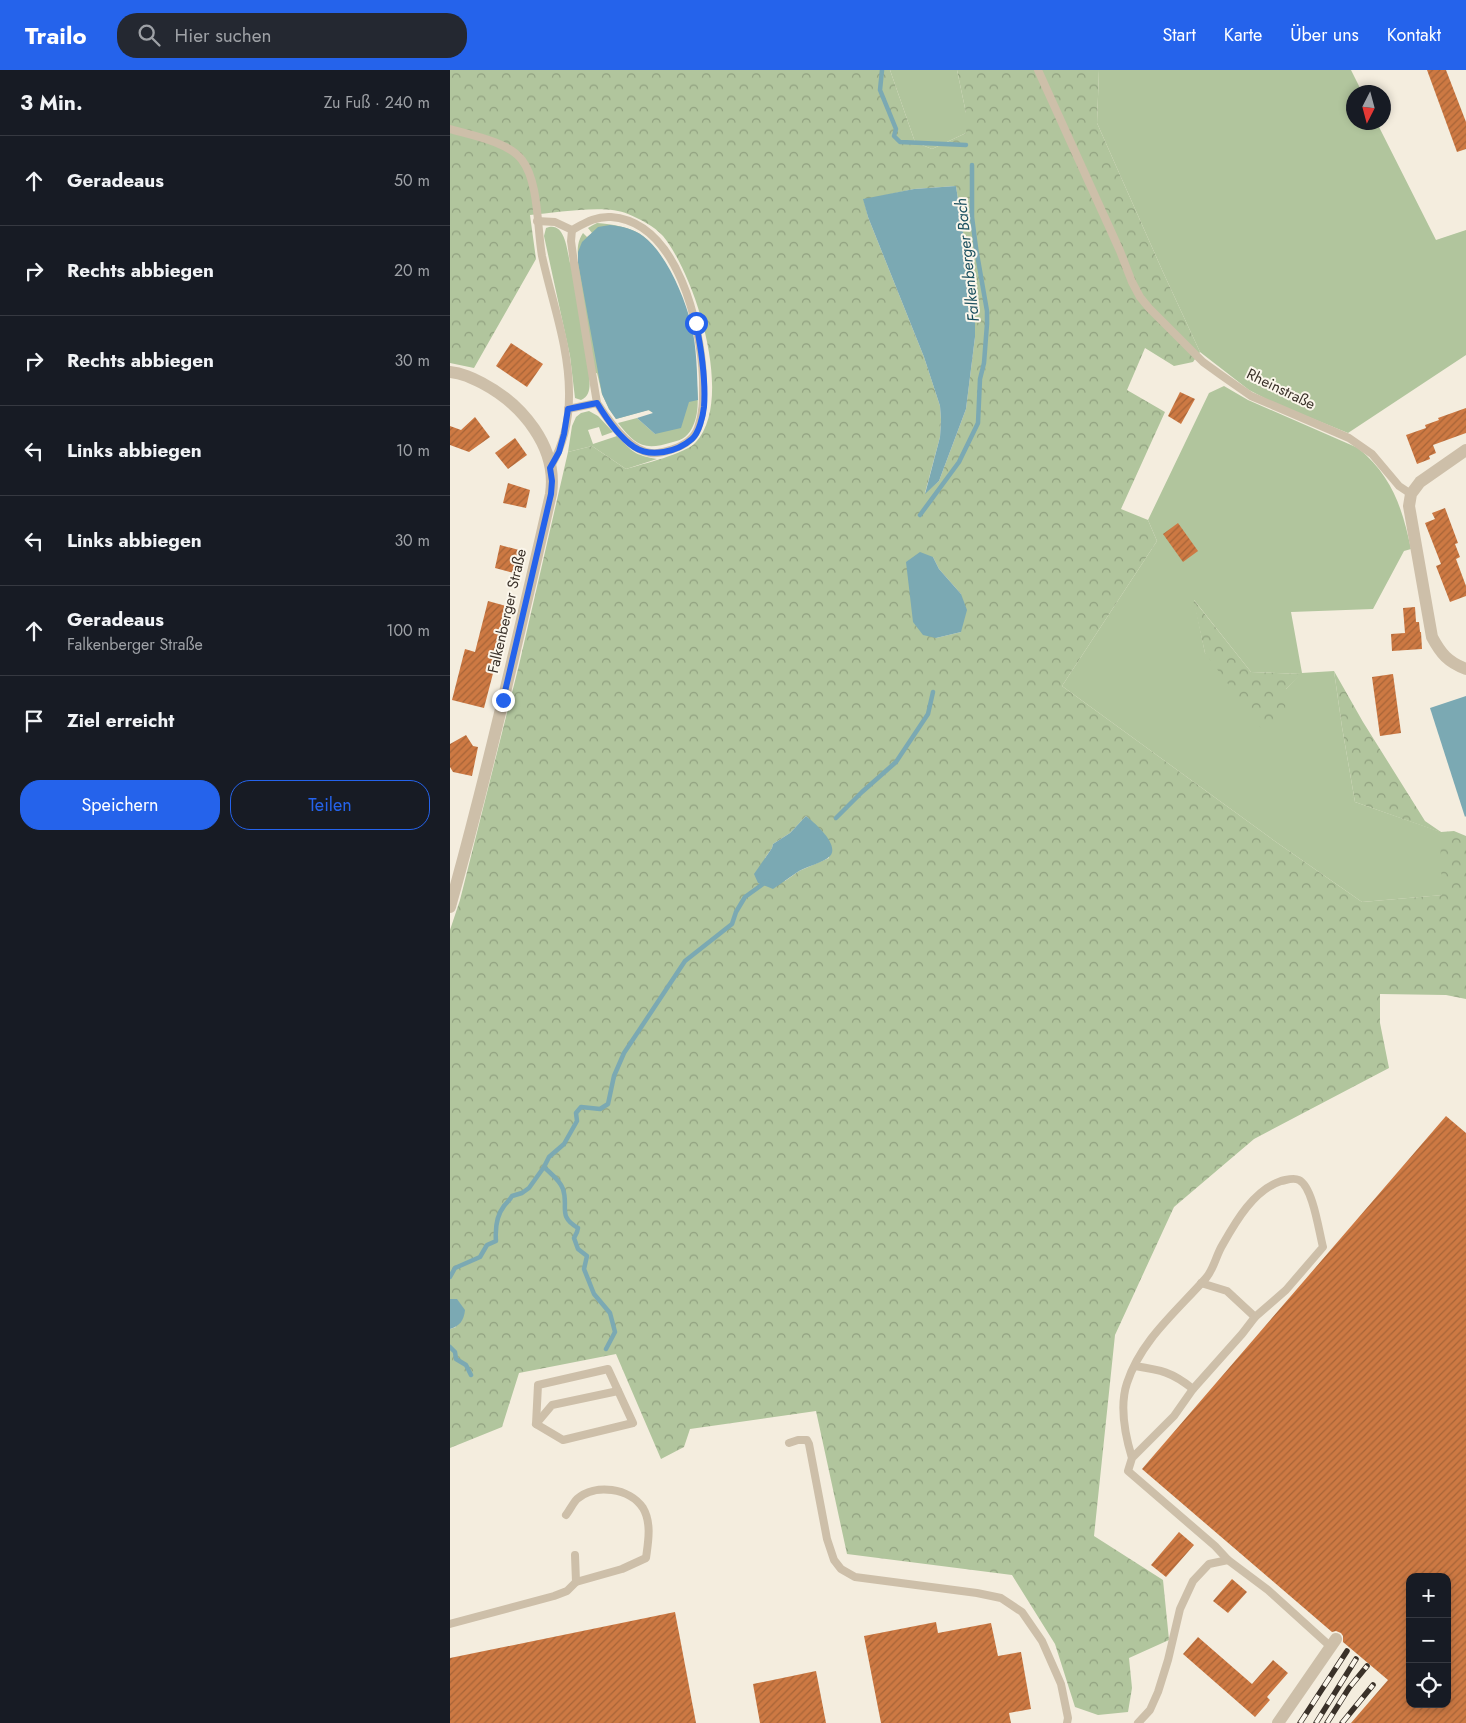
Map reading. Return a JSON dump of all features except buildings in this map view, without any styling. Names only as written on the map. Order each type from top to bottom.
[{"type":"street","name":"Falkenberger Straße","points":[[450,372],[457,372],[489,387],[516,408],[533,426],[540,438],[550,468],[552,488],[471,832],[450,908]]},
{"type":"street","points":[[1466,450],[1420,482],[1411,494],[1409,506],[1432,637],[1439,651],[1446,658],[1453,664],[1466,669]]},
{"type":"street","points":[[1278,1723],[1333,1643]]},
{"type":"lane","name":"Rheinstraße","points":[[1038,70],[1120,251],[1132,282],[1140,297],[1149,308],[1203,362],[1251,396],[1349,438],[1372,454],[1399,486],[1411,494]]},
{"type":"lane","points":[[450,129],[504,146],[521,158],[528,168],[532,181],[542,253],[565,357],[569,395],[564,434],[559,452],[550,468]]},
{"type":"lane","points":[[613,217],[636,224],[648,231],[670,258],[685,290],[696,323],[702,356],[704,407],[693,438],[680,446],[664,452],[651,453],[633,446],[623,437],[597,403],[576,272],[572,230],[591,220],[613,217]]},
{"type":"lane","points":[[537,221],[555,222],[572,230]]},
{"type":"lane","points":[[568,409],[597,403]]},
{"type":"lane","points":[[1132,1458],[1126,1440],[1124,1394],[1127,1381],[1139,1356],[1163,1324],[1207,1276],[1222,1244],[1253,1199],[1277,1183],[1291,1178],[1298,1180],[1305,1185],[1310,1196],[1323,1247],[1286,1290],[1255,1318],[1193,1389],[1174,1416],[1132,1458],[1128,1471],[1215,1546],[1228,1560],[1333,1643]]},
{"type":"lane","points":[[1200,1283],[1227,1291],[1255,1318]]},
{"type":"lane","points":[[1135,1366],[1162,1370],[1181,1379],[1193,1389]]},
{"type":"lane","points":[[608,1369],[633,1423],[563,1440],[536,1424],[538,1386],[608,1369]]},
{"type":"lane","points":[[536,1424],[552,1405],[618,1391]]},
{"type":"lane","points":[[789,1443],[807,1440],[809,1444],[828,1539],[834,1560],[841,1569],[855,1577],[977,1593],[1001,1598],[1022,1612],[1042,1641],[1061,1684],[1068,1718],[1067,1723]]},
{"type":"lane","points":[[450,1624],[554,1596],[567,1591],[576,1582],[622,1569],[646,1558],[649,1535],[644,1510],[634,1498],[616,1490],[588,1492],[576,1500],[566,1515]]},
{"type":"lane","points":[[575,1555],[576,1582]]},
{"type":"lane","points":[[1138,1723],[1150,1710],[1158,1692],[1180,1609],[1193,1581],[1209,1564],[1228,1560]]},
{"type":"green space","points":[[450,70],[890,70],[915,142],[932,149],[966,133],[966,113],[957,70],[1099,70],[1097,123],[1200,352],[1193,362],[1174,366],[1145,348],[1127,390],[1165,412],[1121,509],[1148,520],[1157,541],[1062,686],[1276,842],[1362,902],[1442,895],[1440,832],[1355,802],[1334,671],[1363,722],[1425,821],[1441,832],[1454,831],[1466,836],[1466,999],[1446,995],[1380,994],[1380,1023],[1389,1068],[1254,1139],[1174,1207],[1115,1335],[1094,1536],[1163,1580],[1169,1640],[1129,1658],[1132,1688],[1128,1712],[1098,1715],[1075,1707],[1055,1644],[1012,1575],[847,1554],[816,1411],[690,1429],[684,1447],[661,1459],[616,1354],[519,1373],[502,1427],[450,1448],[450,1329],[456,1327],[452,1299],[450,1299],[450,930],[460,900],[519,665],[568,452],[592,446],[626,469],[683,451],[696,442],[707,422],[712,397],[711,368],[706,337],[698,307],[675,254],[663,236],[655,229],[637,218],[618,211],[594,209],[530,215],[536,259],[474,368],[450,363]],"holes":[[[956,186],[975,313],[975,337],[966,409],[939,481],[925,493],[940,437],[940,406],[924,357],[868,217],[864,200],[914,189]],[[933,557],[939,569],[961,594],[961,632],[936,638]],[[806,816],[825,835],[829,858],[799,871],[785,881],[765,858],[773,844],[790,833]]]},
{"type":"green space","points":[[890,70],[957,70],[966,113],[966,133],[932,149],[915,142]]},
{"type":"green space","points":[[1099,70],[1351,70],[1358,85],[1346,85],[1346,130],[1381,130],[1436,240],[1466,230],[1466,355],[1348,433],[1274,403],[1249,390],[1200,352],[1097,123]]},
{"type":"green space","points":[[597,223],[628,228],[649,241],[667,266],[684,303],[694,343],[698,406],[691,429],[680,440],[663,445],[648,446],[630,437],[618,423],[637,418],[655,434],[654,413],[648,410],[616,419],[602,394],[597,373],[589,375],[590,386],[587,396],[581,400],[575,398],[570,356],[544,236],[546,228],[557,228],[564,238],[570,263],[578,262],[579,241],[583,233],[587,237],[592,233],[588,228]]},
{"type":"green space","points":[[1224,386],[1248,400],[1358,448],[1379,470],[1394,493],[1404,519],[1411,549],[1404,551],[1373,609],[1291,612],[1302,673],[1334,671],[1355,802],[1441,832],[1443,895],[1362,902],[1276,842],[1062,686],[1157,541],[1148,520],[1209,393]],"holes":[[[1194,600],[1251,672],[1301,674],[1286,689],[1205,653]]]},
{"type":"green space","points":[[589,411],[598,416],[613,432],[602,436],[599,427],[588,430],[593,444],[617,436],[634,452],[657,459],[626,469],[592,446],[568,452],[572,426],[576,417],[581,413]]},
{"type":"green space","points":[[1193,599],[1251,672],[1302,674],[1286,689],[1285,722],[1263,731],[1205,653]]},
{"type":"water","points":[[956,186],[975,313],[975,337],[966,409],[939,481],[925,494],[940,437],[940,406],[924,357],[868,217],[863,199],[914,189]]},
{"type":"water","points":[[610,225],[636,231],[651,244],[666,264],[684,300],[694,342],[698,400],[689,402],[681,428],[655,434],[637,418],[653,413],[649,410],[616,419],[602,394],[578,262],[578,252],[582,242],[598,227]]},
{"type":"water","points":[[920,552],[933,557],[939,569],[961,594],[967,610],[961,632],[936,638],[923,635],[913,622],[906,562]]},
{"type":"water","points":[[1466,696],[1466,816],[1465,817],[1430,708]]},
{"type":"water","points":[[806,816],[829,840],[832,846],[830,856],[799,871],[773,889],[758,883],[754,874],[773,844],[790,833]]},
{"type":"water","points":[[450,1299],[457,1299],[465,1310],[461,1322],[450,1329]]},
{"type":"waterway","name":"Falkenberger Bach","points":[[882,70],[880,90],[896,129],[894,136],[900,142],[966,145]]},
{"type":"waterway","name":"Falkenberger Bach","points":[[920,515],[959,462],[978,423],[980,379],[984,363],[987,311],[972,217],[972,165]]},
{"type":"waterway","name":"Falkenberger Bach","points":[[836,818],[896,762],[928,714],[933,692]]},
{"type":"waterway","name":"Falkenberger Bach","points":[[450,1277],[455,1268],[480,1257],[487,1245],[496,1241],[497,1222],[500,1213],[512,1196],[522,1193],[529,1188],[549,1157],[564,1144],[577,1121],[576,1113],[581,1107],[600,1109],[608,1104],[614,1076],[624,1053],[685,961],[732,924],[736,912],[745,897],[767,881]]},
{"type":"waterway","points":[[544,1167],[562,1186],[565,1195],[566,1215],[572,1224],[578,1228],[574,1238],[578,1249],[587,1256],[584,1269],[594,1294],[610,1313],[615,1332],[606,1349]]},
{"type":"waterway","points":[[450,1347],[455,1352],[456,1359],[466,1365],[471,1375]]},
{"type":"railway","points":[[1300,1723],[1347,1651]]},
{"type":"railway","points":[[1316,1723],[1356,1659]]},
{"type":"railway","points":[[1327,1723],[1349,1688],[1367,1666]]},
{"type":"railway","points":[[1342,1723],[1373,1685]]},
{"type":"route","points":[[503,700],[551,494],[552,474],[550,468],[559,452],[568,409],[597,403],[623,437],[633,446],[651,453],[664,452],[680,446],[693,438],[704,407],[702,356],[696,323]]}]
